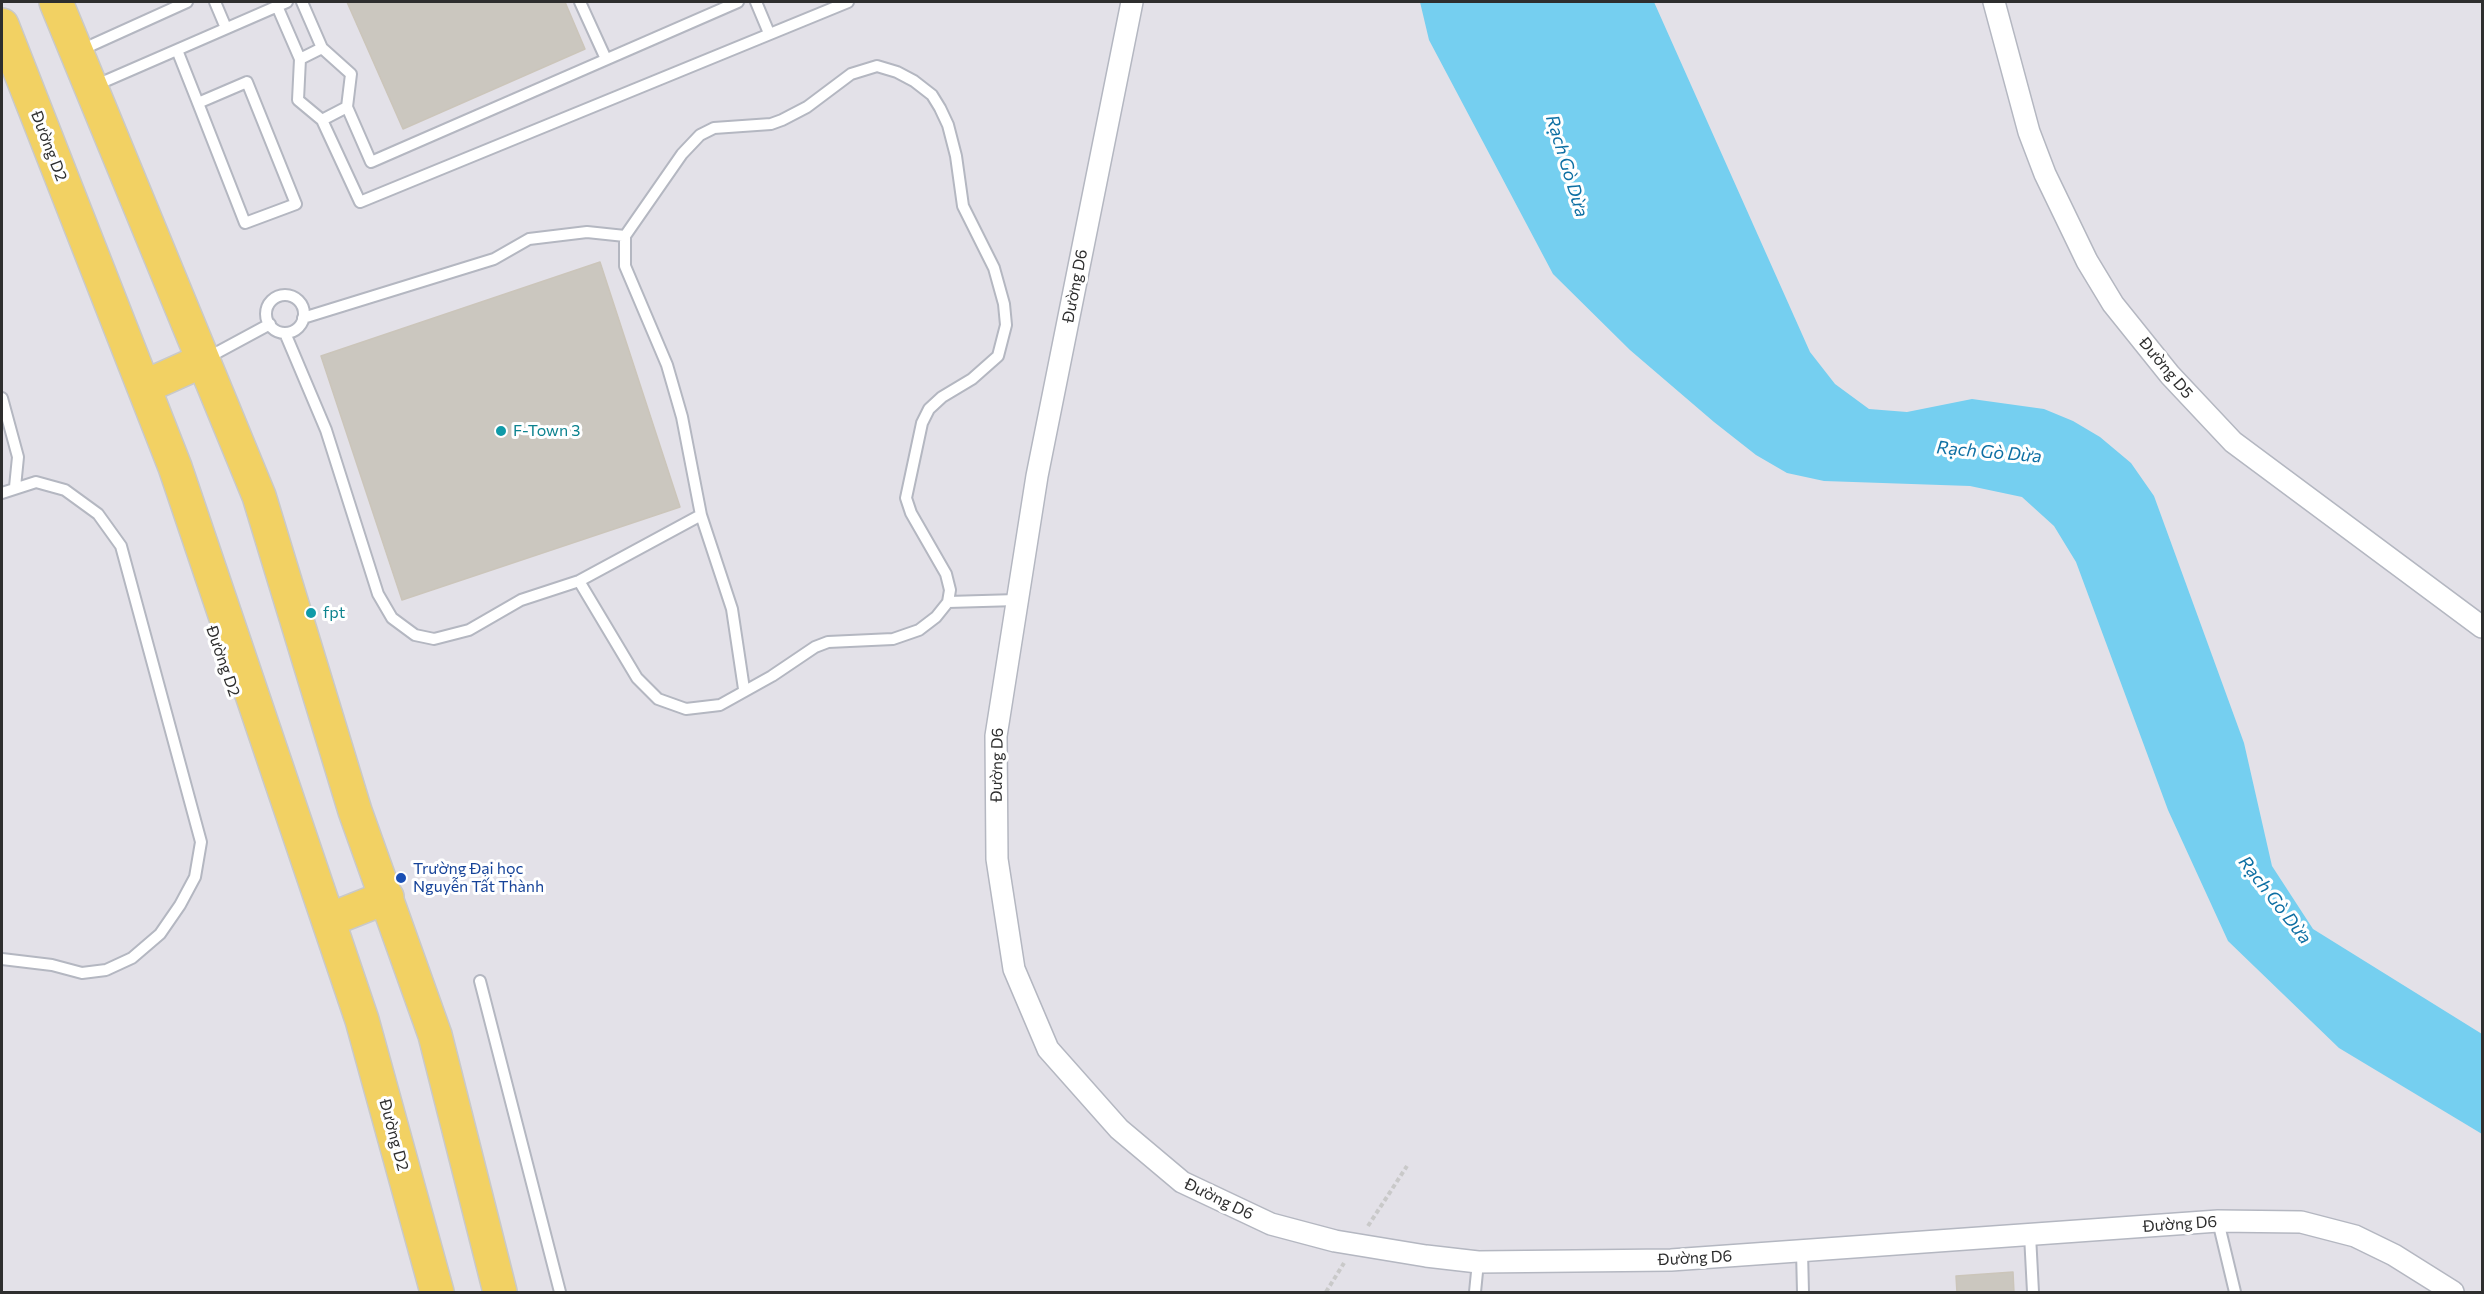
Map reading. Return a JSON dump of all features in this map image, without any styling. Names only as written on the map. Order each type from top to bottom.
[{"type":"main road","points":[[63,6],[77,52],[95,98],[259,496],[355,811],[435,1035],[500,1293]]},
{"type":"main road","name":"Đường D2","points":[[2,25],[178,477],[362,1020],[437,1293]]},
{"type":"main road","name":"Đường D2","points":[[2,78],[72,246],[97,268]]},
{"type":"main road","points":[[144,387],[202,362]]},
{"type":"main road","points":[[329,920],[387,897]]},
{"type":"main road","name":"Đường D2","points":[[348,978],[341,1018],[418,1293]]},
{"type":"main road","points":[[435,1035],[458,1052],[520,1293]]},
{"type":"street","name":"Đường D6","points":[[1132,2],[1037,476],[996,736],[997,859],[1014,969],[1048,1049],[1119,1129],[1182,1182],[1272,1224],[1355,1245],[1478,1262],[1671,1260],[2218,1221],[2301,1222],[2355,1236],[2394,1255],[2453,1293]]},
{"type":"street","name":"Đường D5","points":[[1994,2],[2029,132],[2045,174],[2087,261],[2114,304],[2170,375],[2233,442],[2482,627]]},
{"type":"lane","points":[[77,52],[187,2]]},
{"type":"lane","points":[[215,2],[226,28]]},
{"type":"lane","points":[[302,2],[322,48],[351,74],[346,107],[371,162],[738,2]]},
{"type":"lane","points":[[580,2],[606,59]]},
{"type":"lane","points":[[756,2],[769,33]]},
{"type":"lane","points":[[95,98],[177,50],[282,4],[300,59],[297,100],[322,120],[360,202],[848,2]]},
{"type":"lane","points":[[300,59],[322,48]]},
{"type":"lane","points":[[177,50],[245,223],[296,204],[247,82],[198,103]]},
{"type":"lane","points":[[579,581],[637,678],[658,699],[686,709],[720,705],[772,676],[821,644],[906,636],[929,624],[948,602],[949,580],[911,513],[906,498],[911,463],[922,423],[929,409],[942,397],[972,379],[998,356],[1006,325],[1005,304],[994,268],[963,206],[948,125],[932,95],[897,72],[877,66],[851,74],[807,106],[771,124],[708,130],[682,154],[625,236],[625,266],[667,364],[682,417],[701,515],[732,609],[744,690]]},
{"type":"lane","points":[[322,120],[346,107]]},
{"type":"lane","points":[[303,318],[298,300],[281,296],[268,307],[270,324],[274,329],[285,333],[297,328],[303,318],[494,259],[529,239],[587,231],[625,236]]},
{"type":"lane","points":[[202,362],[230,343],[270,324]]},
{"type":"lane","points":[[285,333],[326,430],[378,594],[399,624],[424,639],[457,634],[487,621],[521,600],[579,581],[701,515]]},
{"type":"lane","points":[[2,398],[18,457],[15,487]]},
{"type":"lane","points":[[2,493],[36,482],[64,490],[98,514],[121,546],[201,842],[195,877],[180,905],[160,934],[132,958],[106,970],[82,973],[52,965],[2,959]]},
{"type":"lane","points":[[948,602],[1017,600]]},
{"type":"lane","points":[[480,981],[560,1293]]},
{"type":"lane","points":[[2218,1221],[2235,1293]]},
{"type":"lane","points":[[2030,1235],[2033,1293]]},
{"type":"lane","points":[[1802,1251],[1803,1293]]},
{"type":"lane","points":[[1475,1293],[1478,1262]]},
{"type":"shaded area","points":[[2,2],[2482,2],[2482,1292],[2,1292]]},
{"type":"water","name":"Rạch Gò Dừa","points":[[1420,2],[1654,2],[1810,352],[1835,384],[1869,409],[1907,412],[1972,399],[2044,409],[2073,421],[2100,437],[2131,463],[2154,496],[2244,743],[2272,866],[2313,929],[2482,1034],[2482,1134],[2339,1048],[2228,941],[2168,810],[2076,562],[2054,526],[2022,497],[1970,486],[1824,481],[1787,473],[1756,455],[1714,422],[1630,350],[1553,274],[1429,40]]},
{"type":"building","points":[[347,2],[565,2],[585,49],[403,129]]},
{"type":"building","name":"F-Town 3","points":[[600,262],[680,507],[402,600],[321,356]]},
{"type":"building","points":[[2013,1272],[2014,1293],[1957,1293],[1956,1276]]},
{"type":"place","name":"F-Town 3","points":[[501,431]]},
{"type":"place","name":"fpt","points":[[311,613]]},
{"type":"place","name":"Trường Đại học Nguyễn Tất Thành","points":[[401,878]]}]
